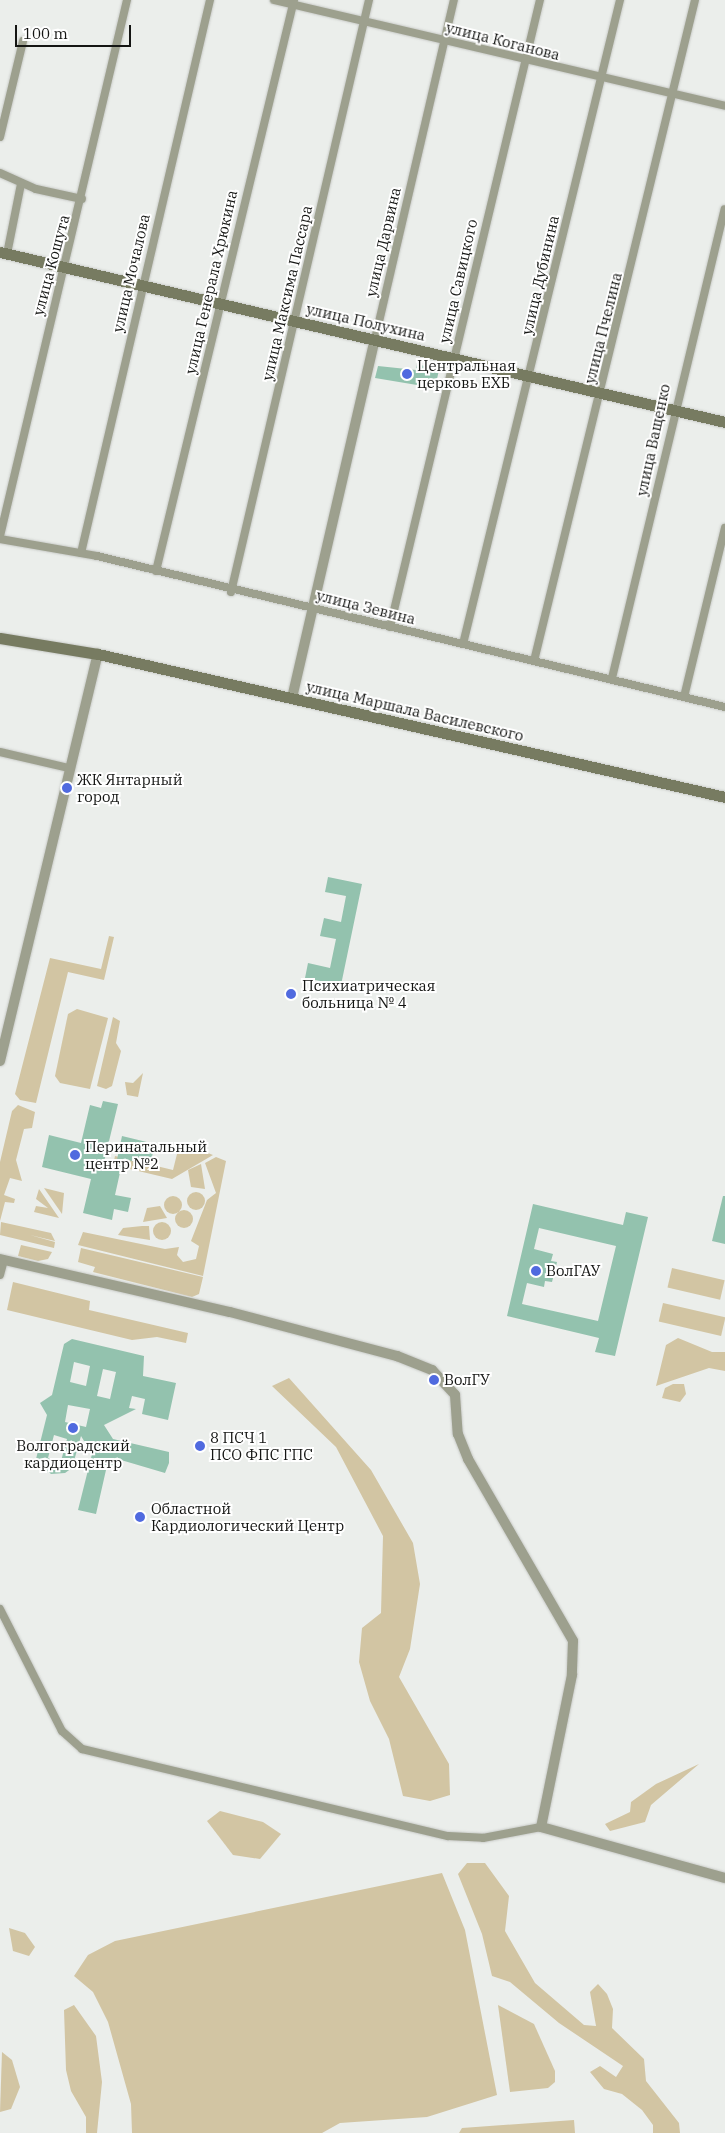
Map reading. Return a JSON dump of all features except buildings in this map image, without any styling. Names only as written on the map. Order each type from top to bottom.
[{"type":"main road","name":"улица Полухина","points":[[3,253],[725,422]]},
{"type":"main road","name":"улица Маршала Василевского","points":[[0,638],[98,654],[725,797]]},
{"type":"street","name":"улица Кошута","points":[[0,538],[62,266],[82,199],[127,0]]},
{"type":"street","name":"улица Мочалова","points":[[81,553],[210,0]]},
{"type":"street","name":"улица Коганова","points":[[274,0],[293,2],[524,61],[725,106]]},
{"type":"street","name":"улица Максима Пассара","points":[[231,592],[366,21],[369,0]]},
{"type":"street","name":"улица Дарвина","points":[[292,698],[454,0]]},
{"type":"street","name":"улица Савицкого","points":[[390,626],[540,0]]},
{"type":"street","name":"улица Дубинина","points":[[463,644],[530,376],[620,0]]},
{"type":"street","name":"улица Пчелина","points":[[534,662],[601,393],[695,0]]},
{"type":"street","name":"улица Генерала Хрюкина","points":[[156,571],[293,2]]},
{"type":"street","points":[[0,136],[23,41]]},
{"type":"street","points":[[0,173],[21,184],[82,199]]},
{"type":"street","points":[[3,253],[21,184]]},
{"type":"street","name":"улица Ващенко","points":[[612,678],[674,410],[725,209]]},
{"type":"street","points":[[684,698],[725,528]]},
{"type":"street","name":"улица Зевина","points":[[0,538],[81,553],[231,592],[390,626],[534,662],[612,678],[725,707]]},
{"type":"street","points":[[0,1061],[68,768],[98,654]]},
{"type":"street","points":[[0,752],[68,768]]},
{"type":"street","points":[[0,1275],[2,1260],[397,1356],[432,1370],[445,1383],[455,1395],[458,1434],[468,1459],[573,1641],[572,1675],[541,1828]]},
{"type":"street","points":[[0,1609],[62,1730],[82,1749],[448,1836],[483,1838],[541,1828],[725,1878]]},
{"type":"shaded area","points":[[109,936],[114,937],[104,980],[68,972],[36,1103],[20,1100],[15,1094],[50,958],[101,969]]},
{"type":"shaded area","points":[[77,1009],[108,1018],[90,1089],[60,1083],[55,1076],[68,1014]]},
{"type":"shaded area","points":[[113,1017],[120,1021],[116,1043],[121,1051],[112,1086],[106,1089],[97,1086]]},
{"type":"shaded area","points":[[143,1073],[138,1097],[127,1095],[125,1082],[133,1083]]},
{"type":"shaded area","points":[[18,1105],[35,1112],[32,1128],[24,1129],[16,1160],[22,1181],[10,1178],[4,1195],[15,1199],[14,1203],[5,1202],[0,1221],[0,1162],[12,1111]]},
{"type":"shaded area","points":[[185,1144],[213,1155],[172,1179],[113,1165],[115,1156],[173,1170],[179,1146]]},
{"type":"shaded area","points":[[216,1157],[226,1161],[203,1276],[78,1245],[83,1232],[165,1249],[179,1247],[177,1255],[183,1262],[196,1259],[199,1246],[191,1241],[207,1200],[216,1193],[205,1163]]},
{"type":"shaded area","points":[[201,1164],[205,1189],[191,1187],[188,1170]]},
{"type":"shaded area","points":[[44,1188],[64,1193],[62,1214]]},
{"type":"shaded area","points":[[39,1189],[59,1218],[34,1212],[36,1206],[48,1208],[36,1199]]},
{"type":"shaded area","points":[[196,1192],[202,1195],[205,1201],[202,1207],[196,1210],[190,1207],[187,1201],[190,1195]]},
{"type":"shaded area","points":[[173,1196],[179,1199],[182,1205],[179,1211],[173,1214],[167,1211],[164,1205],[167,1199]]},
{"type":"shaded area","points":[[160,1206],[167,1218],[143,1222],[147,1208]]},
{"type":"shaded area","points":[[184,1210],[190,1213],[193,1219],[190,1225],[184,1228],[178,1225],[175,1219],[178,1213]]},
{"type":"shaded area","points":[[1,1222],[51,1233],[55,1241],[30,1235],[55,1242],[54,1248],[0,1235]]},
{"type":"shaded area","points":[[158,1222],[166,1222],[171,1227],[169,1238],[158,1240],[153,1235],[153,1227]]},
{"type":"shaded area","points":[[149,1226],[150,1240],[118,1235],[123,1228]]},
{"type":"shaded area","points":[[21,1245],[52,1252],[48,1259],[38,1261],[18,1256]]},
{"type":"shaded area","points":[[81,1248],[203,1277],[199,1294],[192,1297],[93,1272],[95,1267],[78,1262]]},
{"type":"shaded area","points":[[672,1268],[725,1280],[720,1300],[668,1287]]},
{"type":"shaded area","points":[[13,1282],[90,1301],[89,1310],[188,1333],[186,1343],[157,1337],[132,1340],[7,1310]]},
{"type":"shaded area","points":[[663,1303],[725,1317],[721,1336],[659,1322]]},
{"type":"shaded area","points":[[678,1338],[712,1352],[725,1352],[725,1371],[709,1368],[656,1386],[666,1345]]},
{"type":"shaded area","points":[[289,1378],[371,1470],[413,1543],[420,1584],[410,1649],[399,1677],[449,1764],[450,1795],[430,1801],[403,1796],[389,1739],[370,1701],[359,1662],[362,1628],[381,1613],[383,1536],[336,1447],[272,1386]]},
{"type":"shaded area","points":[[673,1384],[684,1384],[686,1394],[680,1402],[662,1398],[665,1388]]},
{"type":"shaded area","points":[[699,1764],[651,1805],[645,1822],[610,1831],[605,1824],[630,1812],[631,1802],[656,1784]]},
{"type":"shaded area","points":[[220,1811],[263,1822],[281,1834],[260,1859],[233,1855],[207,1821]]},
{"type":"shaded area","points":[[467,1863],[485,1863],[509,1896],[505,1931],[535,1983],[584,2025],[596,2026],[590,1992],[598,1984],[607,1994],[613,2009],[612,2028],[644,2059],[646,2081],[679,2123],[680,2133],[653,2133],[653,2125],[642,2110],[622,2094],[604,2089],[590,2072],[600,2066],[616,2077],[623,2066],[559,2023],[510,1982],[492,1976],[482,1934],[458,1874]]},
{"type":"shaded area","points":[[442,1873],[465,1930],[497,2095],[427,2117],[340,2123],[322,2133],[132,2133],[131,2104],[108,2022],[93,1992],[74,1976],[88,1955],[115,1941]]},
{"type":"shaded area","points":[[9,1928],[25,1933],[35,1947],[29,1956],[13,1951]]},
{"type":"shaded area","points":[[74,2005],[96,2036],[102,2082],[97,2133],[86,2133],[86,2117],[71,2091],[66,2070],[64,2010]]},
{"type":"shaded area","points":[[498,2005],[534,2024],[555,2071],[555,2082],[548,2088],[510,2092]]},
{"type":"shaded area","points":[[2,2052],[12,2060],[20,2087],[11,2109],[0,2112]]},
{"type":"shaded area","points":[[574,2120],[575,2133],[459,2133],[462,2128]]},
{"type":"place","name":"Центральная церковь ЕХБ","points":[[407,374]]},
{"type":"place","name":"ЖК Янтарный город","points":[[67,788]]},
{"type":"place","name":"Психиатрическая больница № 4","points":[[291,994]]},
{"type":"place","name":"Перинатальный центр №2","points":[[75,1155]]},
{"type":"place","name":"ВолГАУ","points":[[536,1271]]},
{"type":"place","name":"ВолГУ","points":[[434,1380]]},
{"type":"place","name":"Волгоградский кардиоцентр","points":[[73,1428]]},
{"type":"place","name":"8 ПСЧ 1 ПСО ФПС ГПС","points":[[200,1446]]},
{"type":"place","name":"Областной Кардиологический Центр","points":[[140,1517]]}]
